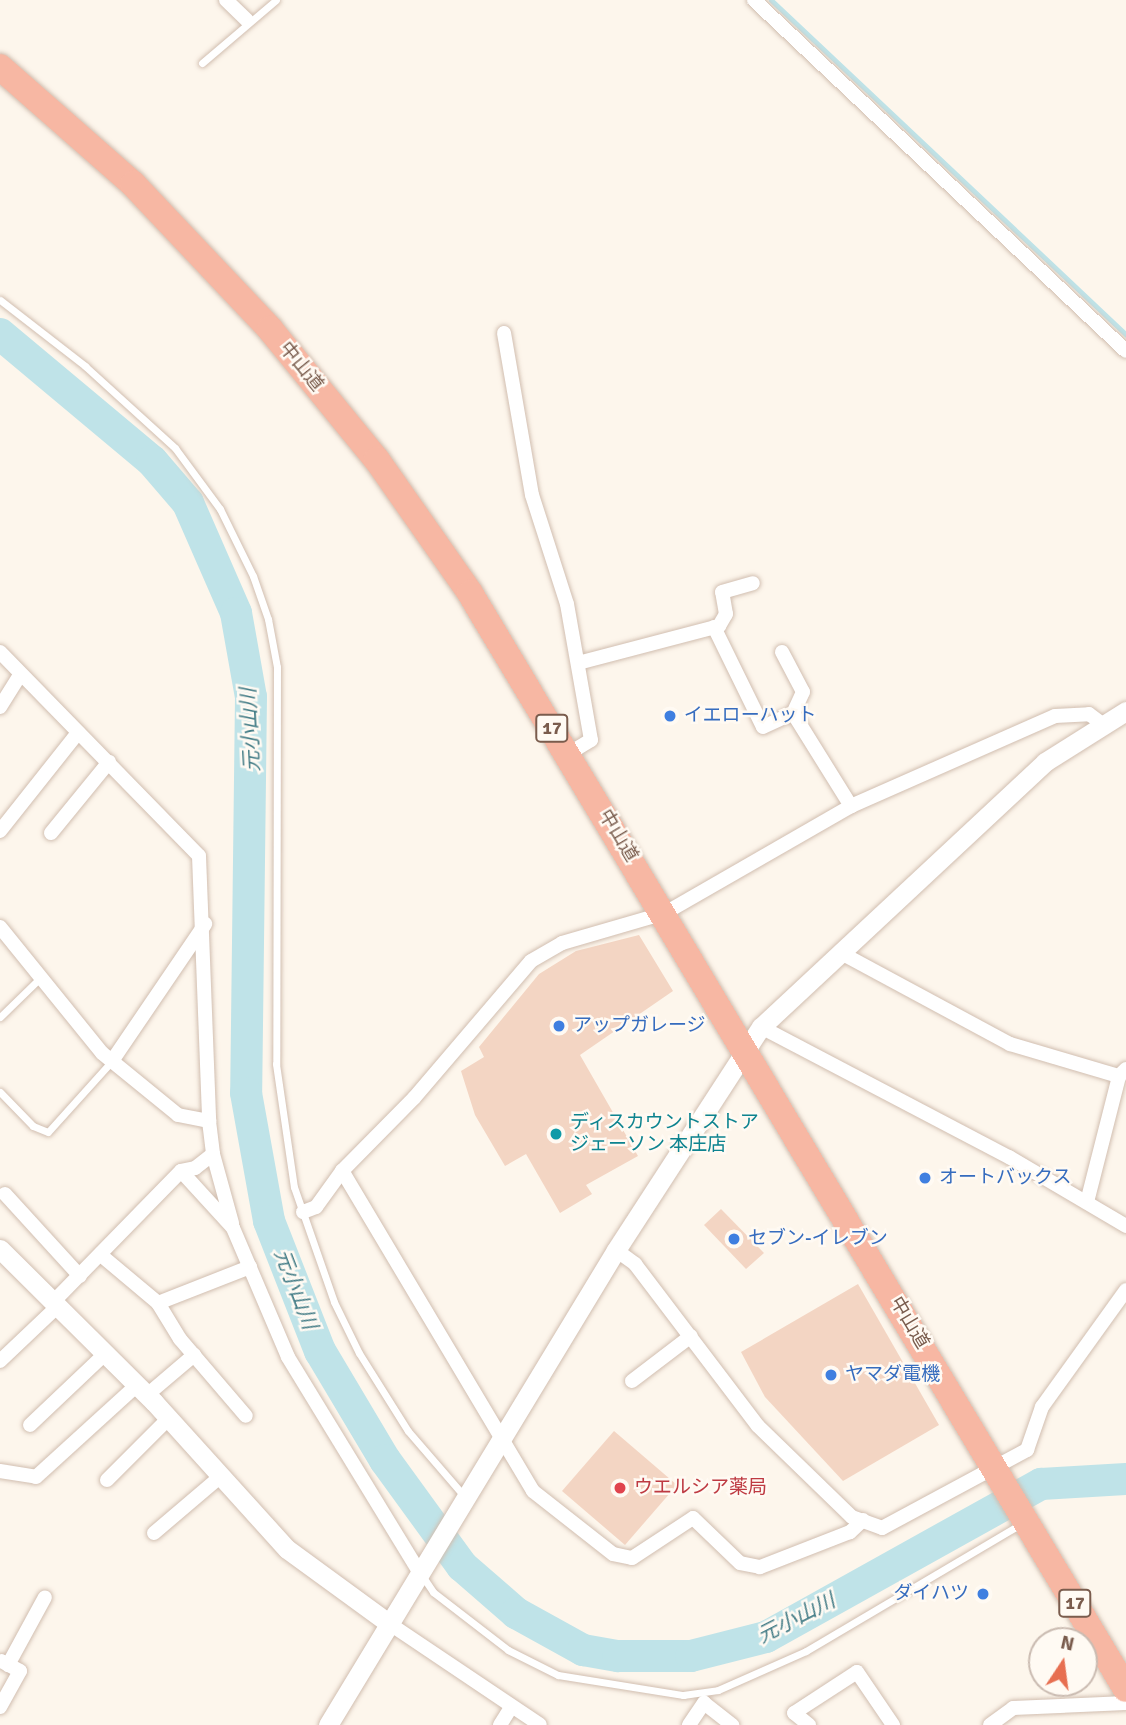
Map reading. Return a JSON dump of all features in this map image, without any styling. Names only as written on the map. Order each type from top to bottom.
[{"type":"highway","name":"中山道","points":[[0,67],[133,184],[270,330],[415,515],[568,754],[665,912],[753,1037],[995,1468],[1126,1689]]},
{"type":"street","points":[[226,0],[247,20]]},
{"type":"street","points":[[754,0],[1126,351]]},
{"type":"street","points":[[504,333],[532,495],[567,604],[591,740],[568,754]]},
{"type":"street","points":[[578,663],[714,627],[726,614],[722,592],[753,583]]},
{"type":"street","points":[[714,627],[763,727],[793,713],[801,706],[803,692],[782,652]]},
{"type":"street","points":[[0,652],[77,734],[109,762],[199,856],[205,924],[209,1121],[213,1154],[233,1228],[288,1357],[423,1569]]},
{"type":"street","points":[[0,708],[20,675]]},
{"type":"street","points":[[328,1725],[387,1622],[423,1569],[616,1250],[753,1037],[1045,762],[1124,708]]},
{"type":"street","points":[[793,713],[851,806]]},
{"type":"street","points":[[303,1212],[316,1207],[342,1171],[414,1098],[531,961],[562,943],[665,912],[851,806],[1055,716],[1090,714],[1101,723]]},
{"type":"street","points":[[0,831],[77,734]]},
{"type":"street","points":[[51,833],[109,762]]},
{"type":"street","points":[[112,1061],[205,924]]},
{"type":"street","points":[[0,927],[112,1061],[177,1115],[209,1121]]},
{"type":"street","points":[[842,953],[1010,1044],[1122,1072],[1087,1202]]},
{"type":"street","points":[[753,1037],[1087,1202],[1126,1226]]},
{"type":"street","points":[[0,1361],[181,1171],[213,1154]]},
{"type":"street","points":[[181,1171],[233,1228]]},
{"type":"street","points":[[342,1171],[533,1491],[612,1554],[632,1558],[693,1518],[740,1563],[760,1567],[850,1532],[863,1520]]},
{"type":"street","points":[[5,1194],[80,1276]]},
{"type":"street","points":[[0,1249],[57,1303],[169,1418],[287,1549],[387,1622],[540,1725]]},
{"type":"street","points":[[616,1250],[635,1264],[758,1426],[863,1520],[882,1528],[1027,1450],[1042,1407],[1126,1290]]},
{"type":"street","points":[[102,1256],[158,1303],[194,1354],[246,1416]]},
{"type":"street","points":[[158,1303],[250,1267]]},
{"type":"street","points":[[632,1381],[691,1336]]},
{"type":"street","points":[[30,1424],[106,1353]]},
{"type":"street","points":[[0,1471],[36,1477],[142,1390],[194,1354]]},
{"type":"street","points":[[107,1480],[169,1418]]},
{"type":"street","points":[[154,1533],[221,1476]]},
{"type":"street","points":[[0,1707],[19,1671],[4,1663],[45,1597]]},
{"type":"street","points":[[809,1725],[794,1713],[857,1672],[893,1725]]},
{"type":"street","points":[[690,1725],[704,1703],[732,1725]]},
{"type":"street","points":[[990,1725],[1013,1708],[1126,1703]]},
{"type":"street","points":[[500,1725],[512,1706]]},
{"type":"lane","points":[[202,63],[247,20],[276,0]]},
{"type":"lane","points":[[0,300],[85,366],[175,448],[220,509],[268,619],[277,667],[276,1064],[303,1212],[359,1353],[408,1431],[463,1503]]},
{"type":"lane","points":[[0,1017],[41,977]]},
{"type":"lane","points":[[0,1092],[33,1126],[48,1132],[112,1061]]},
{"type":"lane","points":[[423,1569],[433,1592],[508,1650],[558,1675],[683,1695],[718,1689],[806,1651],[1025,1519]]},
{"type":"building","points":[[639,935],[673,991],[580,1055],[638,1156],[586,1185],[592,1194],[560,1213],[526,1154],[505,1166],[475,1115],[461,1071],[484,1057],[479,1047],[539,974],[576,951]]},
{"type":"building","name":"セブン-イレブン","points":[[721,1209],[764,1253],[746,1269],[704,1225]]},
{"type":"building","name":"ヤマダ電機","points":[[858,1284],[939,1425],[843,1481],[765,1397],[741,1352]]},
{"type":"building","name":"ウエルシア薬局","points":[[614,1431],[677,1485],[625,1545],[562,1491]]},
{"type":"waterway","points":[[771,0],[1126,335]]},
{"type":"waterway","name":"元小山川","points":[[0,334],[152,461],[188,503],[236,613],[251,697],[246,1093],[269,1221],[320,1351],[385,1460],[462,1566],[516,1613],[583,1650],[618,1656],[691,1656],[766,1637],[1041,1484],[1126,1479]]},
{"type":"place","name":"イエローハット","points":[[670,716]]},
{"type":"place","name":"アップガレージ","points":[[559,1026]]},
{"type":"place","name":"ディスカウントストア ジェーソン 本庄店","points":[[556,1134]]},
{"type":"place","name":"オートバックス","points":[[925,1178]]},
{"type":"place","name":"セブン-イレブン","points":[[734,1239]]},
{"type":"place","name":"ヤマダ電機","points":[[831,1375]]},
{"type":"place","name":"ウエルシア薬局","points":[[620,1488]]},
{"type":"place","name":"ダイハツ","points":[[983,1594]]}]
